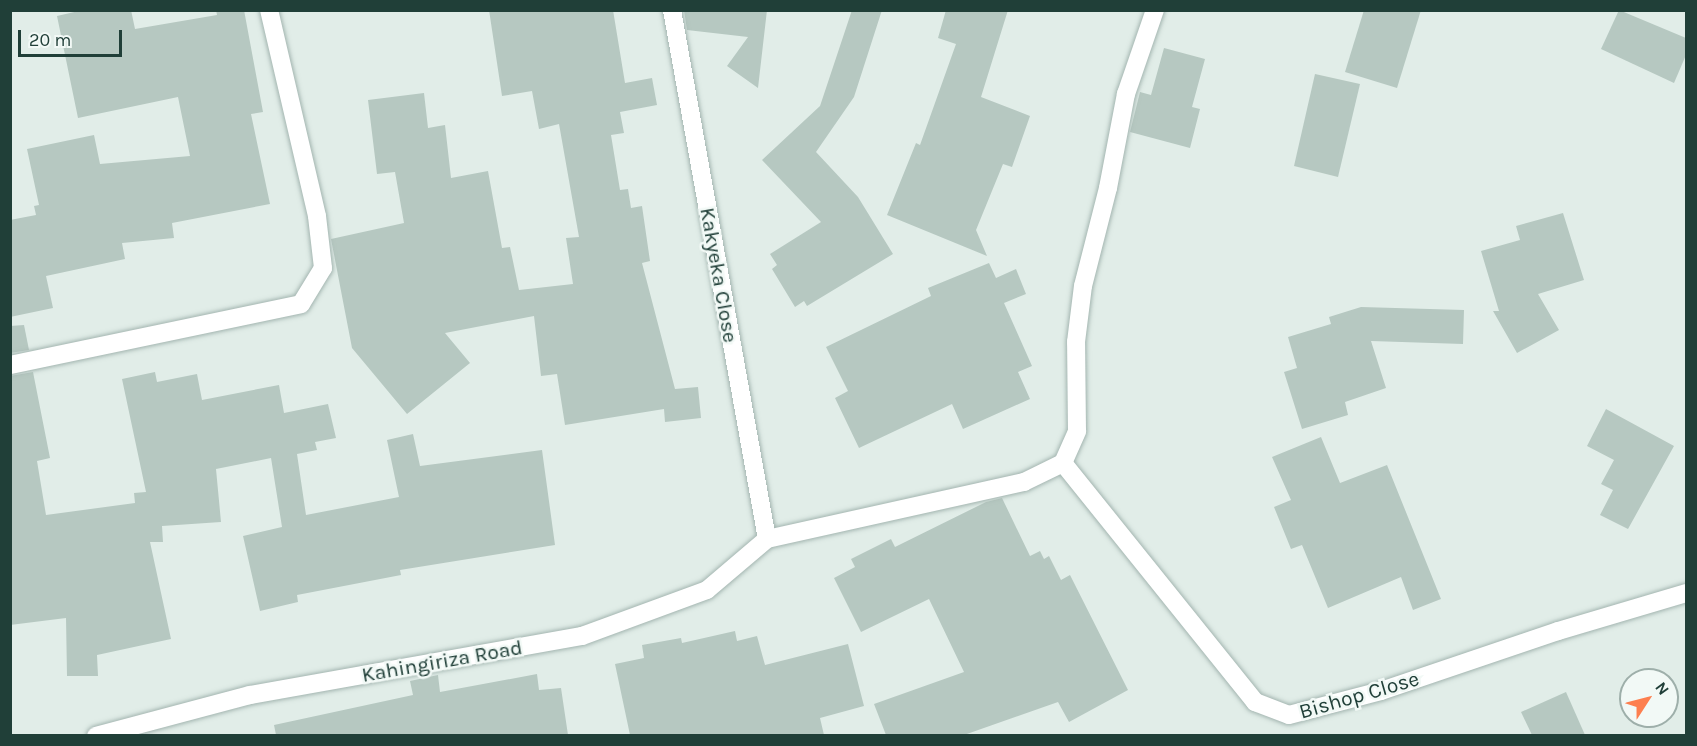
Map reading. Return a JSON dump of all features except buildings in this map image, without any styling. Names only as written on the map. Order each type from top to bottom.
[{"type":"street","points":[[10,365],[301,304],[322,268],[317,216],[269,10]]},
{"type":"street","name":"Kakyeka Close","points":[[672,10],[767,539]]},
{"type":"street","points":[[767,539],[1024,482],[1063,463],[1077,430],[1076,342],[1083,286],[1108,188],[1126,94],[1155,10]]},
{"type":"street","name":"Bishop Close","points":[[1063,463],[1255,702],[1289,715],[1381,690],[1686,593]]},
{"type":"street","name":"Kahingiriza Road","points":[[96,735],[250,695],[582,636],[707,590],[767,539]]}]
